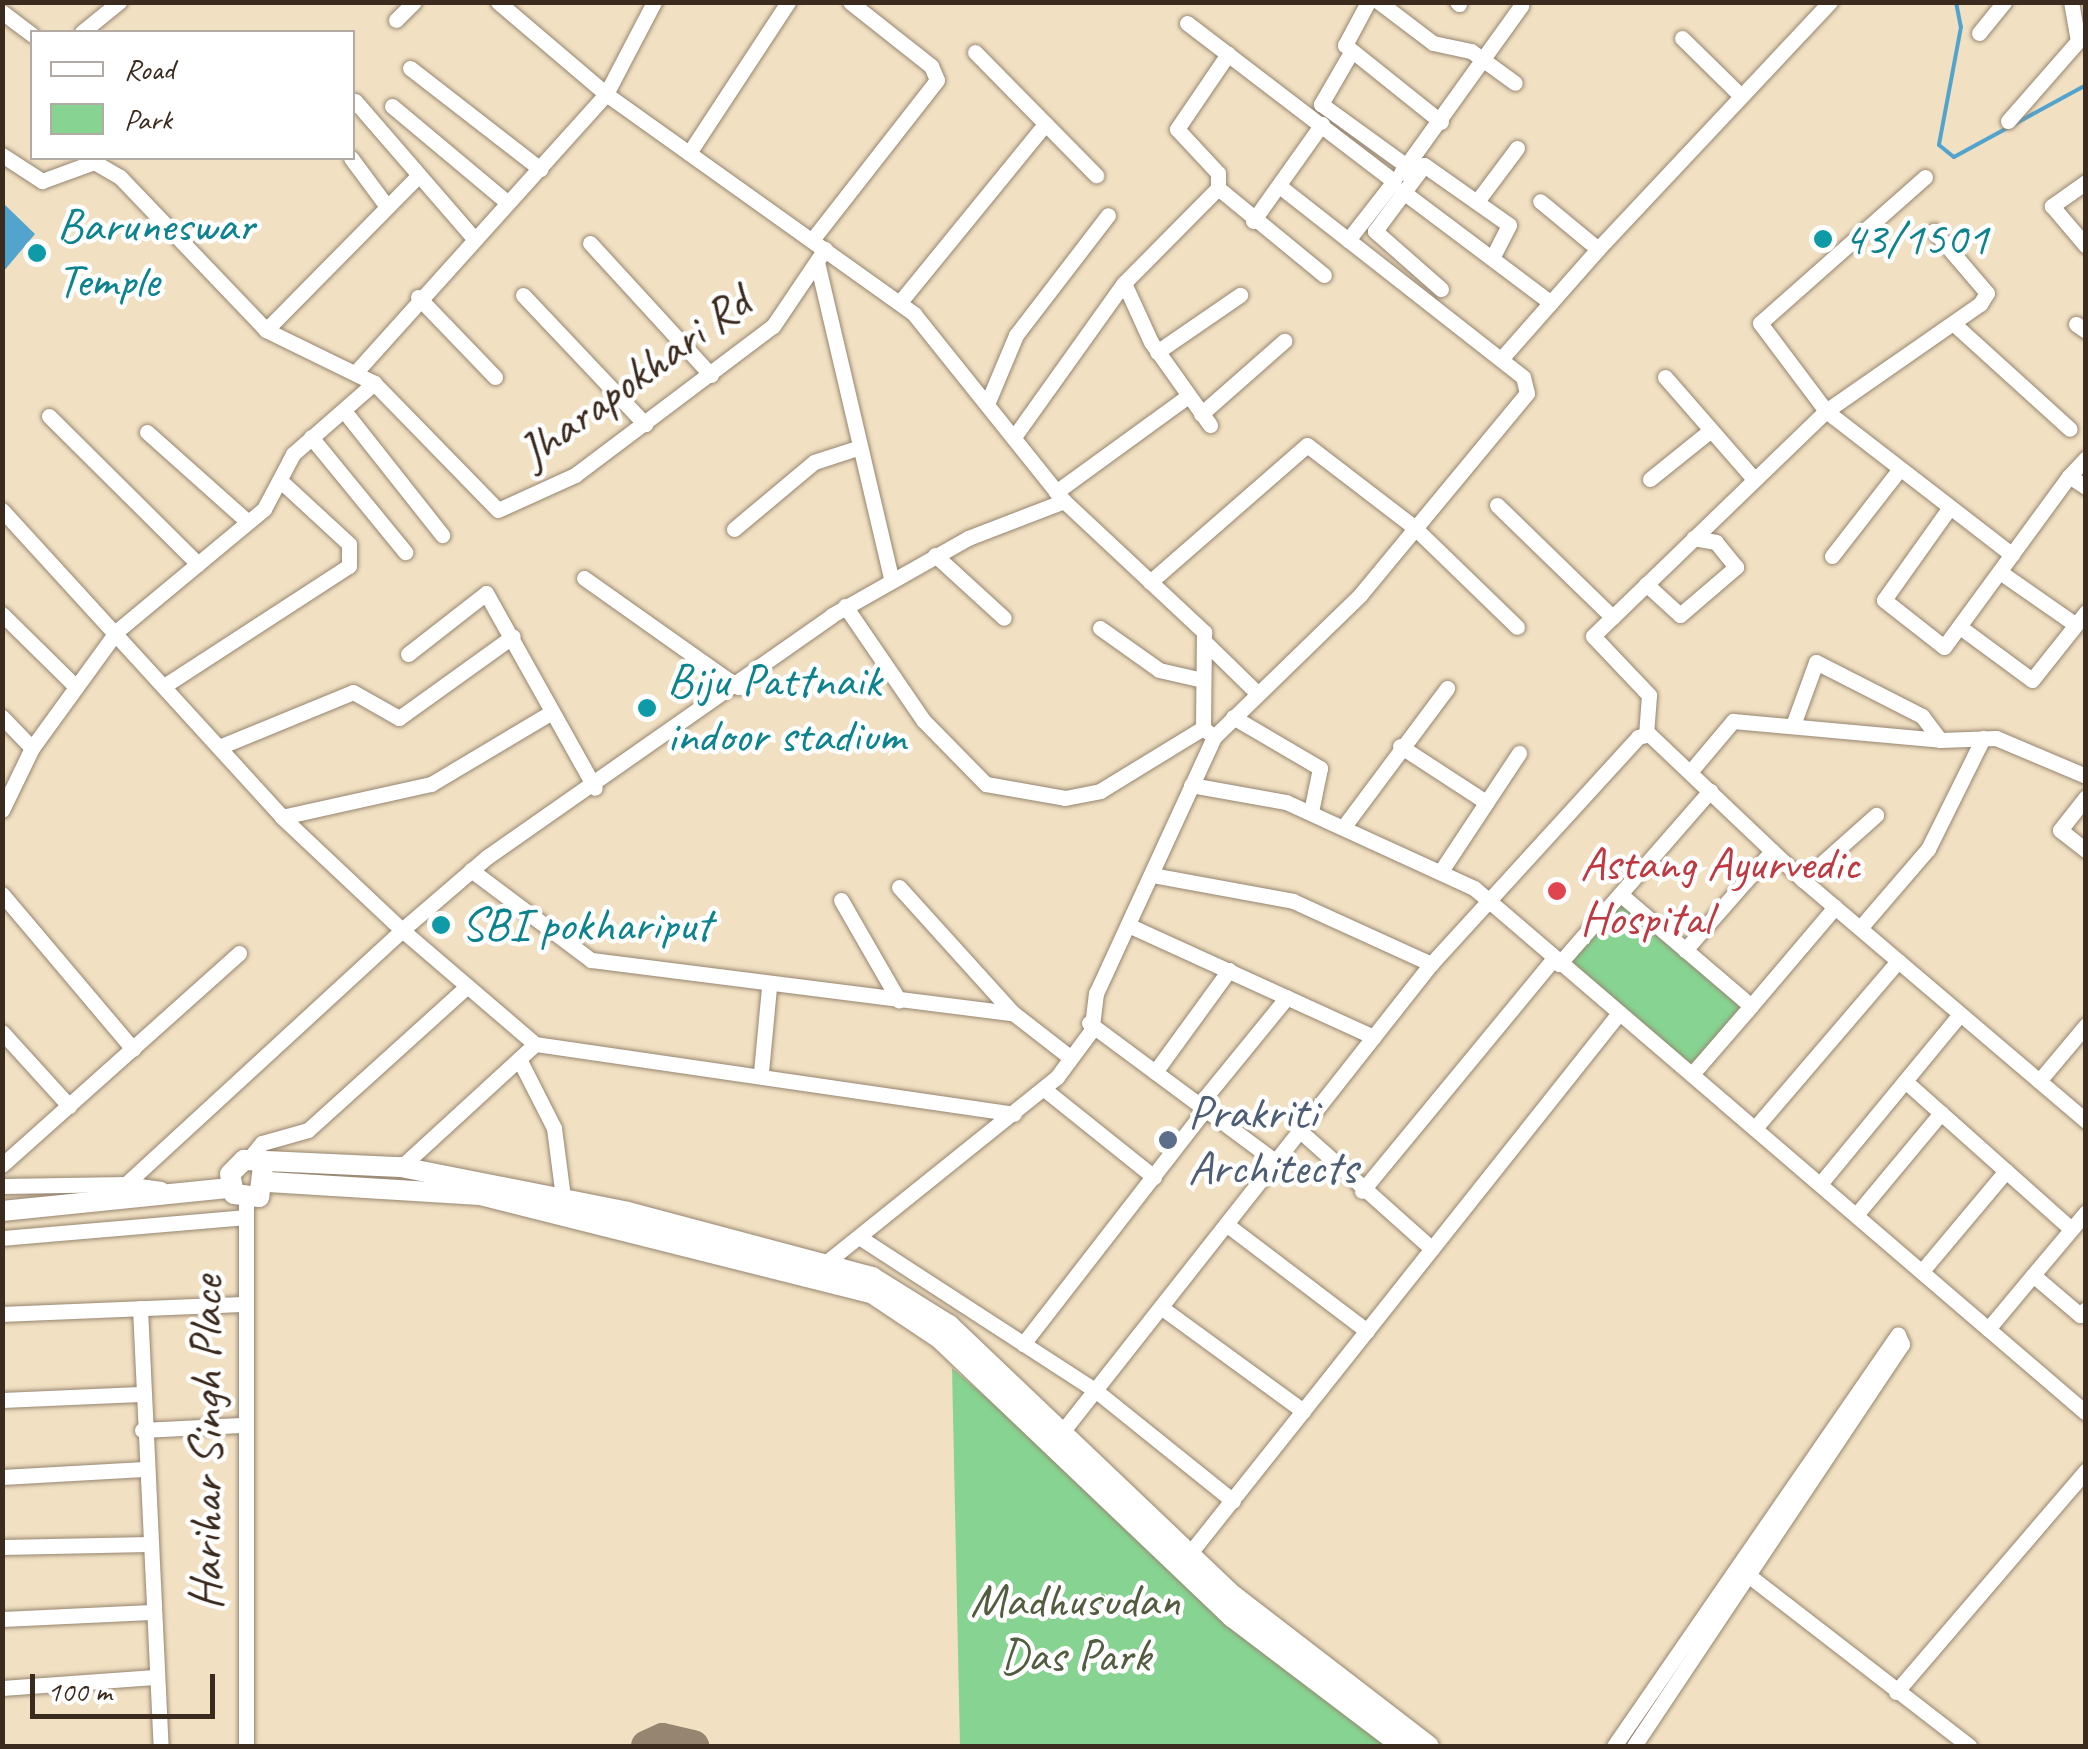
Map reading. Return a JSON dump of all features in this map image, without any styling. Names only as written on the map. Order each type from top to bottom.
[{"type":"main road","points":[[241,1202],[232,1168],[401,1166],[563,1197],[829,1260],[949,1325],[1190,1553],[1429,1746]]},
{"type":"main road","points":[[241,1202],[260,1169]]},
{"type":"main road","points":[[260,1169],[480,1195],[873,1294],[938,1338],[1232,1618],[1402,1746]]},
{"type":"main road","points":[[2,1210],[90,1206],[187,1193],[241,1202]]},
{"type":"street","points":[[84,30],[118,2]]},
{"type":"street","points":[[396,20],[414,2]]},
{"type":"street","points":[[355,373],[471,235],[540,169],[606,94],[654,2]]},
{"type":"street","points":[[688,153],[788,2]]},
{"type":"street","name":"Jharapokhari Rd","points":[[120,177],[266,330],[374,382],[498,510],[575,475],[773,326],[818,250],[937,80],[931,66],[850,2]]},
{"type":"street","points":[[1368,2],[1346,34],[1350,54],[1322,104],[1411,170]]},
{"type":"street","points":[[1379,2],[1433,43],[1484,57],[1515,82]]},
{"type":"street","points":[[1500,359],[1740,94],[1830,2]]},
{"type":"street","points":[[1979,33],[2004,2]]},
{"type":"street","points":[[2008,121],[2078,41],[2071,2]]},
{"type":"street","points":[[508,5],[606,94],[818,250],[900,302],[1060,497],[1150,582],[1256,692]]},
{"type":"street","points":[[1348,240],[1411,170],[1521,6]]},
{"type":"street","points":[[2,12],[30,33]]},
{"type":"street","points":[[1187,23],[1551,302]]},
{"type":"street","points":[[1682,38],[1740,94]]},
{"type":"street","points":[[975,52],[1096,175]]},
{"type":"street","points":[[1014,437],[1124,283],[1218,188],[1218,174],[1177,129],[1228,54]]},
{"type":"street","points":[[1350,54],[1441,122]]},
{"type":"street","points":[[410,68],[540,169]]},
{"type":"street","points":[[355,101],[416,177],[471,235]]},
{"type":"street","points":[[392,106],[508,202]]},
{"type":"street","points":[[900,302],[1045,124]]},
{"type":"street","points":[[1253,221],[1322,124]]},
{"type":"street","points":[[1478,200],[1517,148]]},
{"type":"street","points":[[2,155],[42,181],[94,162],[120,177],[120,160]]},
{"type":"street","points":[[352,160],[385,204]]},
{"type":"street","points":[[1411,170],[1429,164],[1509,225],[1492,258]]},
{"type":"street","points":[[266,330],[385,204],[416,177]]},
{"type":"street","points":[[1924,177],[1760,323],[1826,411],[2012,555]]},
{"type":"street","points":[[2086,182],[2052,206],[2086,246]]},
{"type":"street","points":[[845,606],[923,720],[986,784],[1065,798],[1100,791],[1233,717],[1415,528],[1527,393],[1500,359],[1279,186]]},
{"type":"street","points":[[1398,186],[1376,236],[1441,289]]},
{"type":"street","points":[[1218,188],[1253,221],[1324,275]]},
{"type":"street","points":[[1540,201],[1598,249]]},
{"type":"street","points":[[987,404],[1016,336],[1108,215]]},
{"type":"street","points":[[1062,1432],[1431,964],[1646,735],[1648,696],[1593,636],[1826,411],[1954,324],[1987,292],[1934,231]]},
{"type":"street","points":[[590,242],[711,374]]},
{"type":"street","points":[[818,250],[857,448],[891,578]]},
{"type":"street","points":[[1124,283],[1157,352],[1206,420],[1284,341]]},
{"type":"street","points":[[522,295],[645,424]]},
{"type":"street","points":[[1157,352],[1240,295]]},
{"type":"street","points":[[418,297],[496,377]]},
{"type":"street","points":[[1954,324],[2070,429]]},
{"type":"street","points":[[1665,377],[1753,478]]},
{"type":"street","points":[[2,810],[32,748],[117,631],[248,522],[284,484],[286,463],[374,382]]},
{"type":"street","points":[[126,1184],[472,870],[738,687],[845,606],[935,555],[1060,497],[1188,396]]},
{"type":"street","points":[[345,412],[442,535]]},
{"type":"street","points":[[50,416],[198,564]]},
{"type":"street","points":[[1650,479],[1711,430]]},
{"type":"street","points":[[147,432],[248,522]]},
{"type":"street","points":[[312,437],[405,552]]},
{"type":"street","points":[[1150,582],[1308,445],[1415,528],[1516,627]]},
{"type":"street","points":[[734,528],[814,462],[857,448]]},
{"type":"street","points":[[1950,507],[1884,600],[1944,647],[2086,458]]},
{"type":"street","points":[[1832,556],[1899,470]]},
{"type":"street","points":[[2069,476],[2086,487]]},
{"type":"street","points":[[167,684],[349,566],[349,544],[284,484]]},
{"type":"street","points":[[1496,506],[1612,617]]},
{"type":"street","points":[[2,510],[224,746],[282,818],[402,930],[535,1044],[761,1072],[1014,1114]]},
{"type":"street","points":[[1646,584],[1680,615],[1736,568],[1716,542],[1693,538]]},
{"type":"street","points":[[935,555],[1004,618]]},
{"type":"street","points":[[1960,627],[2032,680],[2079,617],[2000,572]]},
{"type":"street","points":[[584,578],[738,687]]},
{"type":"street","points":[[408,654],[486,593],[595,788]]},
{"type":"street","points":[[2,614],[76,688]]},
{"type":"street","points":[[1100,628],[1159,670],[1203,680]]},
{"type":"street","points":[[224,746],[353,692],[399,718],[513,636]]},
{"type":"street","points":[[829,1260],[1044,1089],[1071,1058],[1191,785],[1208,733],[1204,641]]},
{"type":"street","points":[[1793,724],[1816,662],[1922,716],[1940,740]]},
{"type":"street","points":[[1345,825],[1446,688]]},
{"type":"street","points":[[282,818],[431,784],[550,713]]},
{"type":"street","points":[[2,716],[32,748]]},
{"type":"street","points":[[1233,717],[1320,768],[1311,812]]},
{"type":"street","points":[[1690,772],[1732,721],[1940,740],[1983,738],[2086,776]]},
{"type":"street","points":[[1646,735],[1802,880],[2086,1121]]},
{"type":"street","points":[[1860,928],[1928,849],[1983,738]]},
{"type":"street","points":[[1400,746],[1486,802]]},
{"type":"street","points":[[1443,868],[1519,753]]},
{"type":"street","points":[[1191,785],[1311,812],[1345,825],[1443,868],[1491,901],[1556,961],[2086,1413]]},
{"type":"street","points":[[1362,1192],[1556,961],[1710,791]]},
{"type":"street","points":[[2086,797],[2060,830],[2086,850]]},
{"type":"street","points":[[1802,880],[1876,816]]},
{"type":"street","points":[[1685,950],[1772,851]]},
{"type":"street","points":[[472,870],[569,952],[769,988],[1014,1013]]},
{"type":"street","points":[[1152,875],[1294,901],[1431,964]]},
{"type":"street","points":[[899,887],[1014,1013],[1071,1058]]},
{"type":"street","points":[[2,894],[133,1049]]},
{"type":"street","points":[[1620,894],[1750,1006]]},
{"type":"street","points":[[841,900],[899,1001]]},
{"type":"street","points":[[1692,1074],[1835,907]]},
{"type":"street","points":[[1128,925],[1374,1037]]},
{"type":"street","points":[[2,1165],[239,953]]},
{"type":"street","points":[[1756,1128],[1898,961]]},
{"type":"street","points":[[1155,1072],[1228,970]]},
{"type":"street","points":[[260,1169],[262,1143],[308,1130],[466,987]]},
{"type":"street","points":[[761,1072],[769,988]]},
{"type":"street","points":[[1023,1344],[1287,997]]},
{"type":"street","points":[[1190,1553],[1619,1013]]},
{"type":"street","points":[[1820,1184],[1960,1014]]},
{"type":"street","points":[[1089,1024],[1275,1161]]},
{"type":"street","points":[[2039,1081],[2086,1025]]},
{"type":"street","points":[[2,1032],[70,1106]]},
{"type":"street","points":[[401,1166],[535,1044]]},
{"type":"street","points":[[518,1059],[554,1128],[563,1197]]},
{"type":"street","points":[[1905,1081],[2072,1228]]},
{"type":"street","points":[[1044,1089],[1154,1176]]},
{"type":"street","points":[[1856,1215],[1941,1113]]},
{"type":"street","points":[[1299,1130],[1362,1192],[1432,1248]]},
{"type":"street","points":[[1922,1272],[2006,1171]]},
{"type":"street","points":[[2,1186],[126,1184],[187,1193]]},
{"type":"street","points":[[2,1238],[241,1202]]},
{"type":"street","name":"Harihar Singh Place","points":[[241,1202],[246,1746]]},
{"type":"street","points":[[1988,1329],[2086,1212]]},
{"type":"street","points":[[1226,1224],[1367,1330]]},
{"type":"street","points":[[859,1237],[1094,1390],[1233,1501]]},
{"type":"street","points":[[2033,1275],[2080,1315],[2086,1309]]},
{"type":"street","points":[[2,1314],[241,1304]]},
{"type":"street","points":[[140,1308],[140,1394],[160,1746]]},
{"type":"street","points":[[1162,1308],[1303,1410]]},
{"type":"street","points":[[1614,1746],[1898,1335],[1902,1344],[1739,1568],[1634,1746]]},
{"type":"street","points":[[2,1400],[140,1394]]},
{"type":"street","points":[[142,1430],[241,1425]]},
{"type":"street","points":[[2,1477],[144,1469]]},
{"type":"street","points":[[1896,1692],[2086,1470]]},
{"type":"street","points":[[2,1548],[149,1544]]},
{"type":"street","points":[[1739,1568],[1968,1746]]},
{"type":"street","points":[[2,1619],[151,1612]]},
{"type":"street","points":[[2,1688],[155,1677]]},
{"type":"green space","points":[[1620,896],[1745,1008],[1685,1075],[1560,963]]},
{"type":"green space","name":"Madhusudan Das Park","points":[[952,1368],[1336,1696],[1402,1746],[960,1746]]},
{"type":"water","points":[[3,203],[35,234],[3,272]]},
{"type":"waterway","points":[[1956,2],[1961,27],[1939,145],[1954,157],[2086,85]]},
{"type":"taxiway","points":[[647,1746],[663,1739],[693,1746]]},
{"type":"place","name":"43/1501","points":[[1823,239]]},
{"type":"place","name":"Baruneswar Temple","points":[[37,253]]},
{"type":"place","name":"Biju Pattnaik indoor stadium","points":[[647,708]]},
{"type":"place","name":"Astang Ayurvedic Hospital","points":[[1557,891]]},
{"type":"place","name":"SBI pokhariput","points":[[441,925]]},
{"type":"place","name":"Prakriti Architects","points":[[1168,1140]]}]
